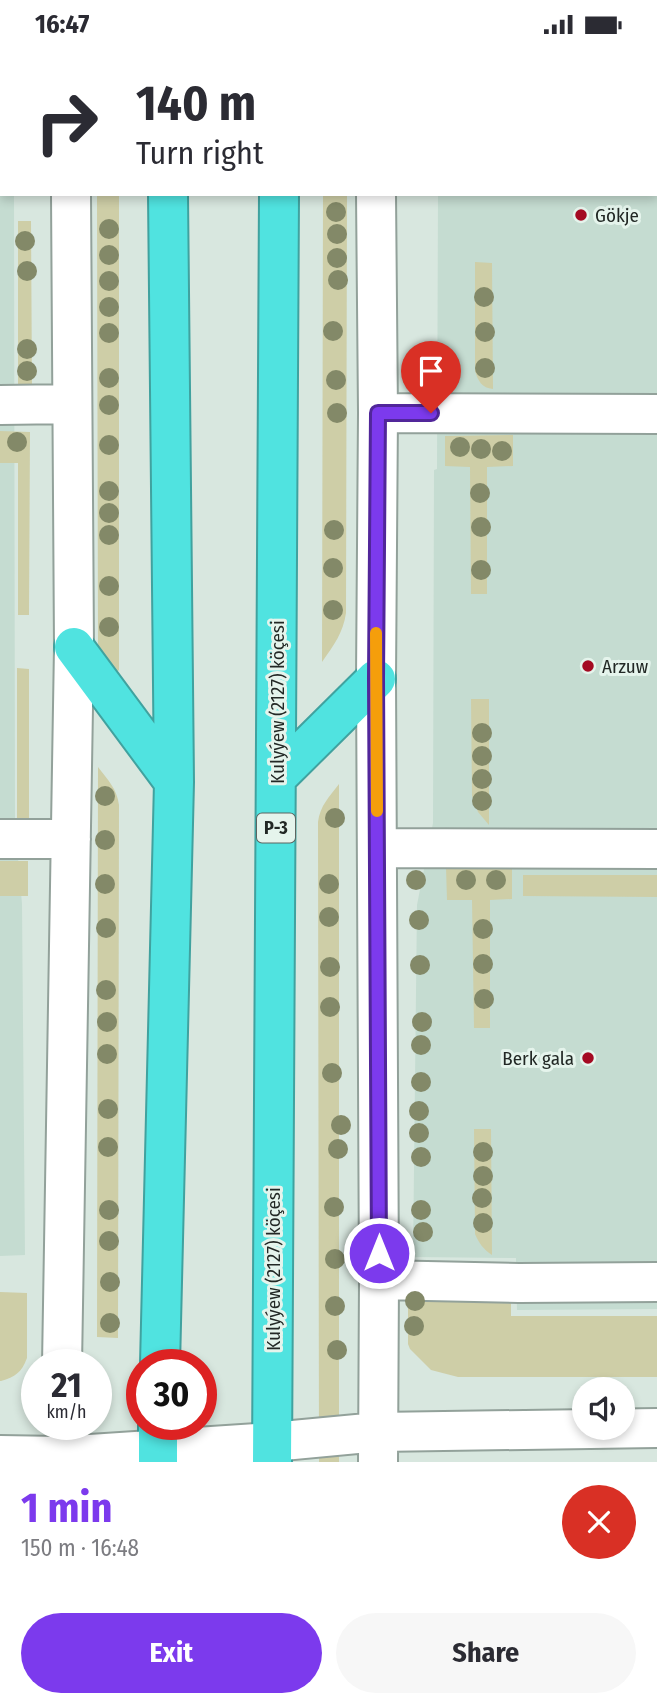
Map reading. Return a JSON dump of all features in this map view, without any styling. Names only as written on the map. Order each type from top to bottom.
[{"type":"highway","points":[[160,1349],[174,782],[167,196]]},
{"type":"highway","name":"Kulyýew (2127) köçesi","points":[[272,1452],[279,196]]},
{"type":"highway","points":[[74,647],[174,782]]},
{"type":"highway","points":[[277,777],[376,679]]},
{"type":"street","points":[[62,1349],[74,647],[71,196]]},
{"type":"street","points":[[376,196],[378,1447]]},
{"type":"street","points":[[0,405],[72,404]]},
{"type":"street","points":[[378,413],[657,414]]},
{"type":"street","points":[[0,839],[71,839]]},
{"type":"street","points":[[377,848],[657,849]]},
{"type":"street","points":[[379,1280],[657,1282]]},
{"type":"street","points":[[0,1455],[60,1448],[158,1445],[272,1452],[657,1428]]},
{"type":"shaded area","points":[[0,196],[14,196],[15,823],[22,904],[25,1255],[0,1256]]},
{"type":"shaded area","points":[[438,196],[657,196],[657,1309],[517,1310],[516,1258],[413,1257],[417,905],[433,823],[434,470],[437,469]]},
{"type":"green space","points":[[97,196],[119,196],[117,672],[98,646]]},
{"type":"green space","points":[[323,196],[347,196],[346,613],[340,633],[322,662]]},
{"type":"green space","points":[[18,221],[31,221],[32,390],[18,390]]},
{"type":"green space","points":[[475,262],[492,263],[493,389],[481,383],[475,371]]},
{"type":"green space","points":[[0,431],[30,432],[29,615],[18,615],[18,463],[0,463]]},
{"type":"green space","points":[[513,435],[513,466],[487,467],[487,594],[471,594],[470,467],[445,466],[445,436]]},
{"type":"green space","points":[[17,668],[29,669],[29,818],[17,824]]},
{"type":"green space","points":[[471,699],[489,699],[489,825],[478,812],[472,796]]},
{"type":"green space","points":[[98,767],[114,789],[119,805],[118,1338],[97,1337]]},
{"type":"green space","points":[[339,784],[339,1462],[319,1462],[318,822],[323,806]]},
{"type":"green space","points":[[0,861],[28,861],[28,896],[0,896]]},
{"type":"green space","points":[[446,867],[512,867],[512,899],[490,900],[490,1028],[474,1028],[472,900],[447,900]]},
{"type":"green space","points":[[523,875],[657,875],[657,897],[523,896]]},
{"type":"green space","points":[[474,1129],[491,1129],[492,1255],[482,1246],[475,1234]]},
{"type":"green space","points":[[0,1292],[27,1293],[27,1349],[21,1349],[21,1369],[10,1378],[0,1381]]},
{"type":"green space","points":[[408,1300],[511,1300],[511,1316],[657,1316],[657,1377],[458,1377],[431,1370],[408,1344]]},
{"type":"slow traffic","points":[[376,633],[377,811]]},
{"type":"place","name":"Gökje","points":[[581,215]]},
{"type":"place","name":"Arzuw","points":[[588,666]]},
{"type":"place","name":"Berk gala","points":[[588,1058]]},
{"type":"route","points":[[379,1253],[376,679],[378,413],[431,413]]}]
